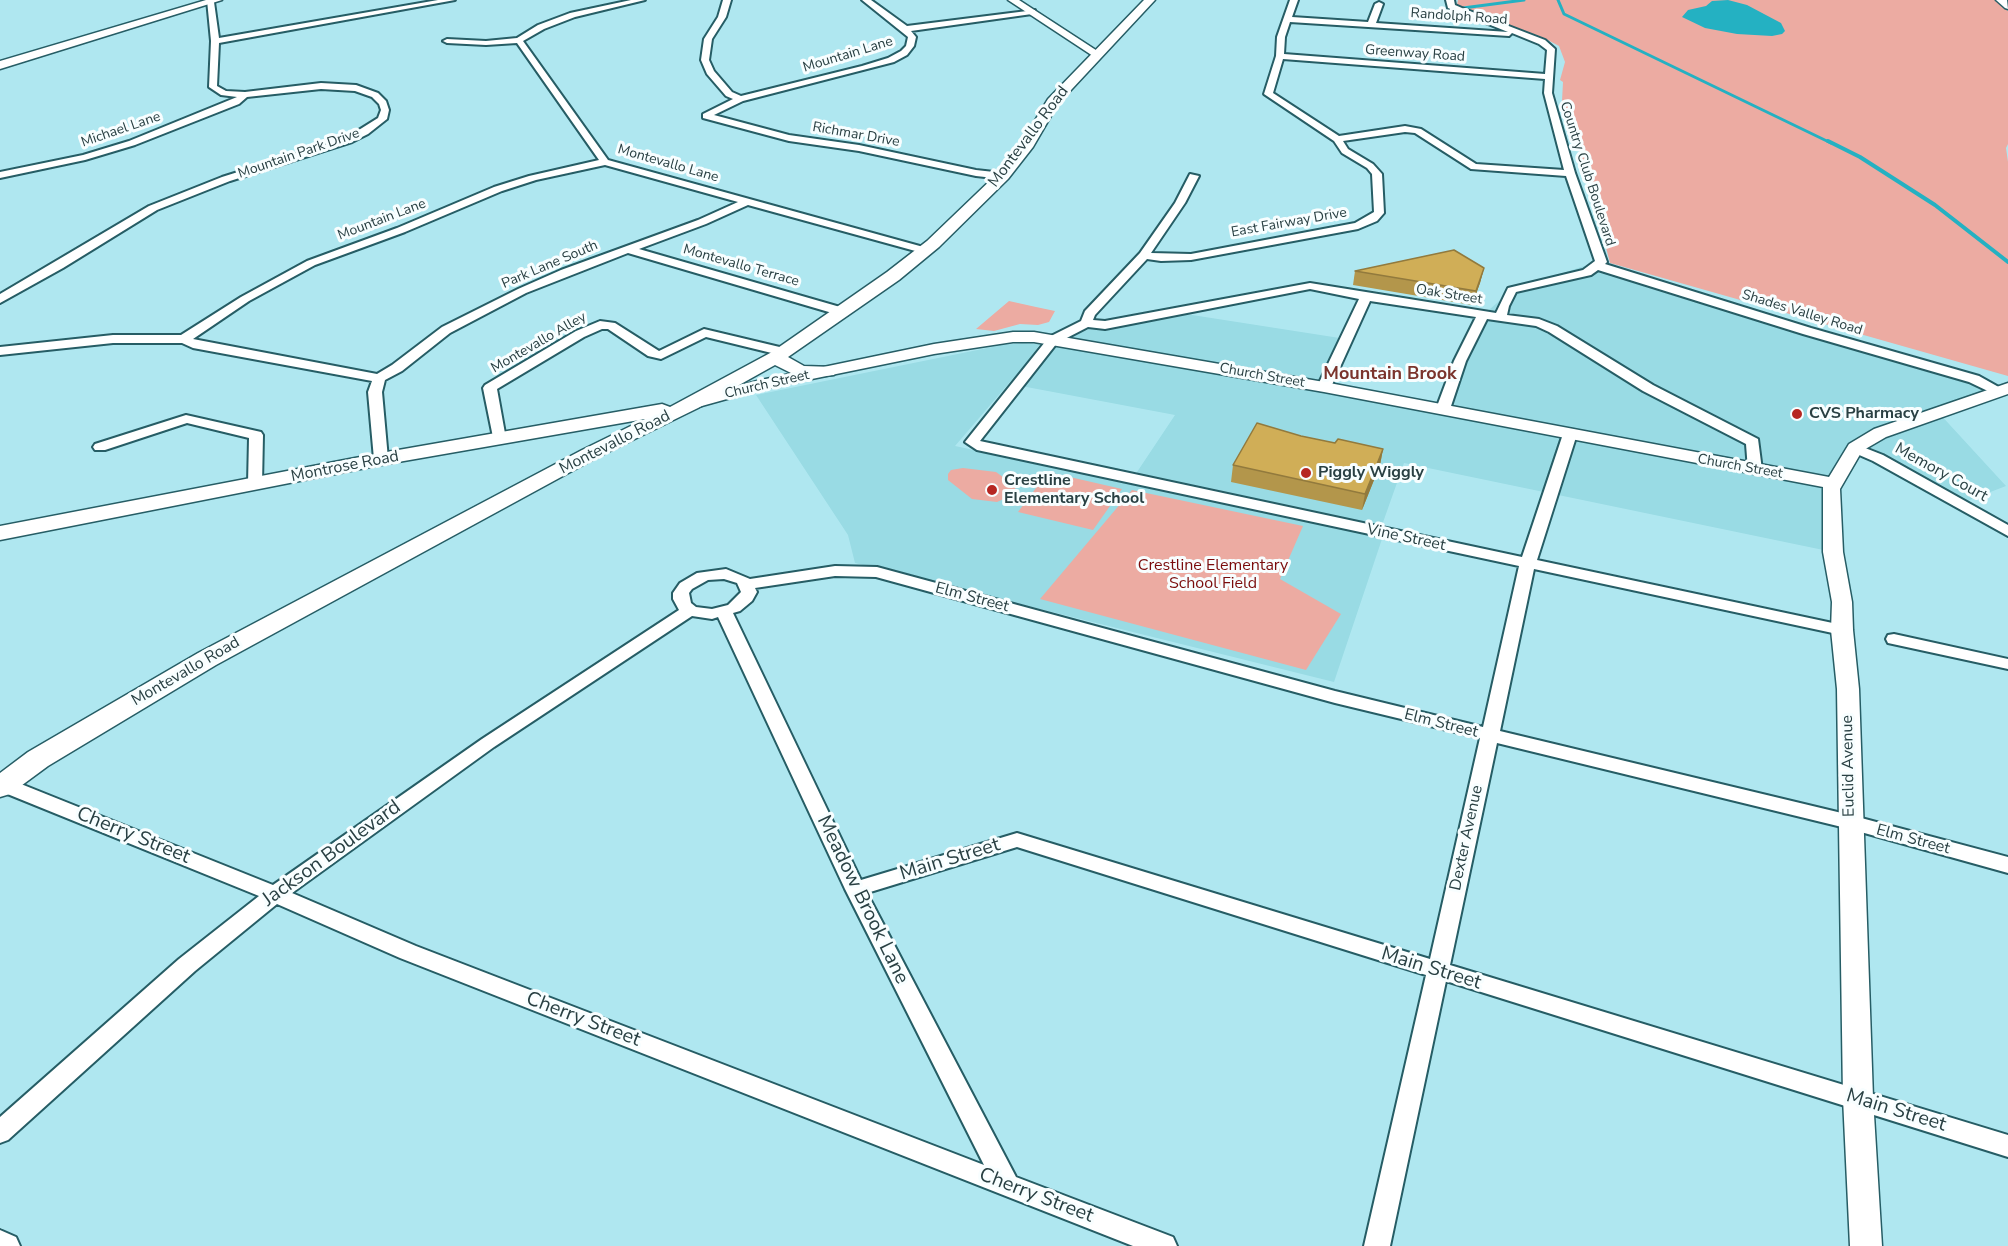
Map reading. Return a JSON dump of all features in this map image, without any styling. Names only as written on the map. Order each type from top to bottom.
[{"type":"main road","name":"Montevallo Road","points":[[2,786],[38,759],[207,659],[604,447],[691,404],[781,354],[843,312],[893,276],[922,249],[933,244],[1003,176],[1026,147],[1053,102],[1150,0]]},
{"type":"main road","points":[[0,65],[214,1]]},
{"type":"main road","points":[[781,354],[783,364],[801,372],[827,371]]},
{"type":"main road","name":"Montrose Road","points":[[0,533],[381,459],[691,404]]},
{"type":"main road","points":[[580,425],[602,434],[605,439],[604,447]]},
{"type":"street","points":[[215,41],[451,0]]},
{"type":"street","points":[[447,40],[486,43],[519,40],[542,27],[573,15],[641,0]]},
{"type":"street","points":[[727,0],[722,17],[708,39],[705,60],[716,80],[729,94],[740,99]]},
{"type":"street","points":[[866,0],[905,29],[1032,12]]},
{"type":"street","points":[[1013,0],[1097,54]]},
{"type":"street","points":[[1294,0],[1281,37],[1280,56],[1268,94],[1337,139],[1405,129],[1418,131],[1474,166],[1570,173]]},
{"type":"street","name":"Country Club Boulevard","points":[[1450,0],[1451,6],[1459,10],[1521,34],[1551,49],[1548,93],[1570,173],[1601,262],[1587,273],[1512,290],[1503,306],[1501,317]]},
{"type":"street","points":[[2001,0],[2008,6]]},
{"type":"street","name":"Mountain Park Drive","points":[[0,299],[153,208],[218,182],[350,140],[382,119],[385,110],[383,103],[375,95],[356,88],[335,86],[285,89],[245,95],[224,93],[213,87],[214,1]]},
{"type":"street","points":[[1371,25],[1379,4]]},
{"type":"street","name":"Randolph Road","points":[[1286,19],[1521,34]]},
{"type":"street","name":"Mountain Lane","points":[[706,116],[740,99],[891,60],[904,53],[910,46],[912,37],[905,29]]},
{"type":"street","name":"Montevallo Lane","points":[[519,40],[605,162],[922,249]]},
{"type":"street","name":"Greenway Road","points":[[1280,56],[1549,77]]},
{"type":"street","name":"Michael Lane","points":[[0,176],[85,157],[132,143],[236,102],[245,95]]},
{"type":"street","name":"Richmar Drive","points":[[706,116],[789,138],[859,148],[976,173],[1003,176]]},
{"type":"street","name":"East Fairway Drive","points":[[1144,255],[1161,258],[1191,257],[1358,226],[1373,219],[1378,213],[1380,202],[1377,174],[1370,166],[1345,151],[1337,139]]},
{"type":"street","name":"Mountain Lane","points":[[184,339],[245,299],[311,263],[401,230],[498,189],[533,178],[605,162]]},
{"type":"street","points":[[1053,340],[1086,324],[1089,314],[1144,255],[1180,203],[1194,176]]},
{"type":"street","name":"Park Lane South","points":[[379,378],[397,368],[446,330],[522,291],[565,272],[631,250],[702,222],[746,202]]},
{"type":"street","name":"Montevallo Terrace","points":[[631,250],[843,312]]},
{"type":"street","name":"Shades Valley Road","points":[[1598,266],[2003,389]]},
{"type":"street","name":"Oak Street","points":[[1086,324],[1105,325],[1310,286],[1366,297],[1539,323],[1553,329],[1648,388],[1753,442],[1755,470]]},
{"type":"street","points":[[1324,387],[1366,297]]},
{"type":"street","points":[[1443,409],[1460,361],[1483,315]]},
{"type":"street","name":"Montevallo Alley","points":[[499,439],[490,388],[579,334],[600,325],[611,326],[652,353],[661,355],[705,333],[781,354]]},
{"type":"street","name":"Church Street","points":[[691,404],[761,385],[827,371],[934,349],[1013,337],[1053,340],[1324,387],[1834,484]]},
{"type":"street","points":[[0,351],[113,339],[184,339],[193,344],[379,378],[375,392],[381,459]]},
{"type":"street","name":"Vine Street","points":[[1053,340],[972,442],[977,446],[1842,630]]},
{"type":"street","name":"Euclid Avenue","points":[[1866,1246],[1858,1098],[1848,689],[1842,630],[1842,602],[1833,552],[1831,489],[1855,448],[1880,433],[2003,389]]},
{"type":"street","points":[[100,447],[186,419],[256,435],[255,484]]},
{"type":"street","name":"Dexter Avenue","points":[[1377,1246],[1528,563],[1570,434]]},
{"type":"street","name":"Memory Court","points":[[1855,448],[1878,458],[2008,531]]},
{"type":"street","name":"Elm Street","points":[[747,584],[835,571],[877,572],[1323,694],[1850,822],[2008,866]]},
{"type":"street","points":[[726,574],[736,576],[747,584],[749,592],[746,598],[741,604],[724,612],[701,613],[690,610],[681,600],[681,593],[693,580],[703,576],[726,574]]},
{"type":"street","name":"Jackson Boulevard","points":[[0,1132],[187,964],[275,894],[488,743],[690,610]]},
{"type":"street","name":"Meadow Brook Lane","points":[[724,612],[855,889],[1007,1184]]},
{"type":"street","points":[[1894,639],[2008,664]]},
{"type":"street","name":"Cherry Street","points":[[2,786],[275,894],[408,952],[1164,1246]]},
{"type":"street","name":"Main Street","points":[[855,889],[1017,840],[2008,1146]]},
{"type":"street","points":[[0,1242],[7,1246]]},
{"type":"shaded area","points":[[1728,0],[1747,5],[1781,23],[1785,31],[1772,36],[1737,34],[1705,28],[1682,17],[1688,10],[1706,6],[1712,1]]},
{"type":"shaded area","points":[[1584,266],[1974,379],[1997,390],[1938,412],[2006,486],[1959,504],[1855,448],[1831,497],[1833,552],[1404,463],[1381,528],[1135,475],[1175,415],[1016,385],[1053,340],[1105,325],[1173,312],[1346,339],[1323,386],[1443,409],[1483,315],[1512,290]]},
{"type":"shaded area","name":"Crestline Elementary School","points":[[1040,344],[955,446],[1383,536],[1334,682],[855,563],[848,535],[756,395],[1002,345]]},
{"type":"green space","points":[[1458,0],[1995,0],[2008,11],[2008,144],[2006,148],[2008,162],[2008,376],[1610,263],[1589,182],[1583,174],[1585,168],[1562,101],[1563,82],[1560,80],[1565,62],[1559,46],[1544,38],[1457,5]]},
{"type":"green space","points":[[1009,301],[1055,311],[1049,322],[1038,325],[1020,324],[994,331],[976,329]]},
{"type":"green space","points":[[963,468],[996,472],[1014,485],[1017,493],[997,502],[972,499],[948,480],[951,470]]},
{"type":"green space","points":[[1048,472],[1122,489],[1093,530],[1018,512]]},
{"type":"green space","name":"Crestline Elementary School Field","points":[[1132,490],[1303,526],[1280,579],[1341,614],[1306,670],[1040,599]]},
{"type":"building","points":[[1454,250],[1484,268],[1476,291],[1355,271]]},
{"type":"building","name":"Piggly Wiggly","points":[[1257,423],[1301,436],[1335,443],[1338,439],[1383,449],[1365,494],[1233,465]]},
{"type":"waterway","points":[[1463,8],[1524,0]]},
{"type":"waterway","points":[[1558,0],[1564,14],[1831,143]]},
{"type":"waterway","points":[[1828,141],[1860,157],[1935,205],[2008,262]]},
{"type":"place","name":"CVS Pharmacy","points":[[1797,414]]},
{"type":"place","name":"Piggly Wiggly","points":[[1306,473]]},
{"type":"place","name":"Crestline Elementary School","points":[[992,490]]},
{"type":"district","name":"Mountain Brook","points":[[1390,375]]}]
